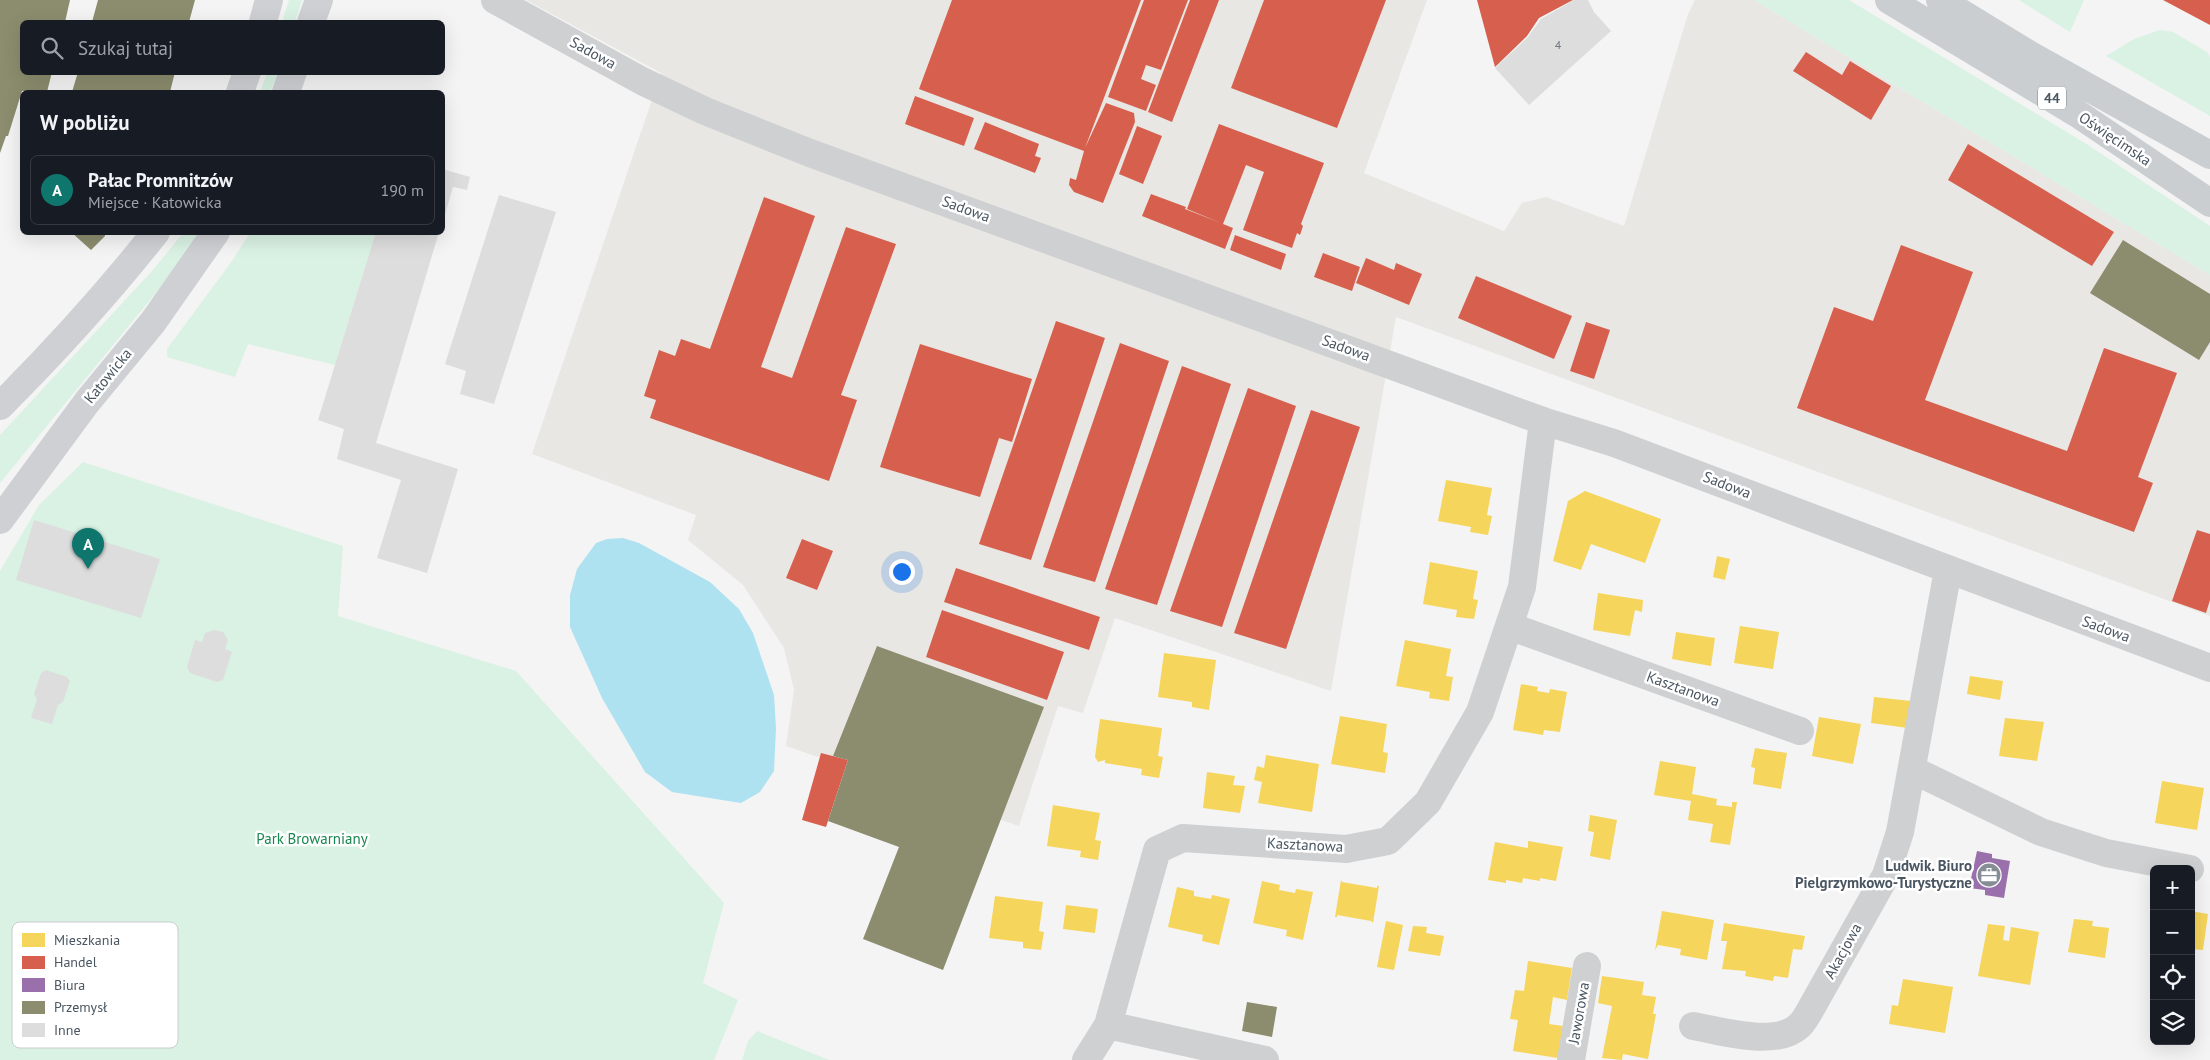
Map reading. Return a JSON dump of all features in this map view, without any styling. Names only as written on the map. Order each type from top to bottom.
[{"type":"main road","points":[[264,20],[269,0]]},
{"type":"main road","points":[[312,20],[319,0]]},
{"type":"main road","name":"Oświęcimska","points":[[1889,0],[2078,114],[2210,203]]},
{"type":"main road","name":"Oświęcimska","points":[[1940,0],[2030,56],[2210,155]]},
{"type":"main road","points":[[241,90],[246,75]]},
{"type":"main road","points":[[287,90],[292,75]]},
{"type":"main road","points":[[0,406],[48,359],[104,297],[154,235]]},
{"type":"main road","name":"Katowicka","points":[[0,520],[87,402],[153,322],[214,235]]},
{"type":"street","name":"Sadowa","points":[[495,0],[642,81],[705,110],[819,156],[1543,421],[1614,443],[2210,668]]},
{"type":"street","name":"Kasztanowa","points":[[1086,1060],[1108,1025],[1157,850],[1183,838],[1346,848],[1388,841],[1428,802],[1480,712],[1522,587],[1543,421]]},
{"type":"street","name":"Akacjowa","points":[[1694,1026],[1764,1038],[1789,1033],[1801,1025],[1886,875],[1900,832],[1948,570]]},
{"type":"street","name":"Kasztanowa","points":[[1509,626],[1800,731]]},
{"type":"street","points":[[1912,770],[2041,832],[2106,853],[2170,865]]},
{"type":"street","points":[[2195,870],[2210,872]]},
{"type":"street","name":"Jaworowa","points":[[1571,1060],[1587,966]]},
{"type":"street","points":[[1108,1025],[1265,1060]]},
{"type":"shaded area","points":[[526,0],[1427,0],[1364,173],[1504,231],[1522,203],[1546,197],[1624,226],[1688,14],[1695,0],[1754,0],[2210,275],[2210,616],[1396,317],[1331,691],[1115,618],[1083,713],[1058,706],[1019,826],[786,746],[794,690],[784,648],[743,585],[688,540],[696,515],[532,454],[661,73]]},
{"type":"green space","points":[[289,0],[302,0],[296,20],[283,20]]},
{"type":"green space","points":[[1754,0],[1849,0],[2088,145],[2210,226],[2210,275]]},
{"type":"green space","points":[[2019,0],[2084,0],[2070,32]]},
{"type":"green space","points":[[2160,30],[2173,32],[2207,52],[2210,57],[2210,116],[2106,56],[2134,39]]},
{"type":"green space","points":[[266,75],[277,75],[271,90],[261,90]]},
{"type":"green space","points":[[181,235],[197,235],[164,283],[0,483],[0,435],[152,271]]},
{"type":"green space","points":[[249,235],[375,235],[335,365],[248,344],[235,377],[167,357],[167,349],[232,261]]},
{"type":"green space","name":"Park Browarniany","points":[[83,462],[343,546],[338,616],[516,671],[724,903],[703,983],[738,1000],[714,1060],[0,1060],[0,571],[39,505]]},
{"type":"green space","points":[[757,1031],[829,1060],[742,1060],[748,1041]]},
{"type":"water","points":[[623,538],[639,543],[710,582],[739,609],[753,633],[774,695],[776,728],[774,771],[760,792],[741,803],[672,792],[645,772],[602,698],[570,627],[570,595],[577,569],[596,543],[607,539]]},
{"type":"building: Mieszkania","points":[[1446,480],[1492,488],[1487,515],[1492,516],[1488,535],[1470,532],[1471,527],[1438,521]]},
{"type":"building: Mieszkania","points":[[1585,491],[1661,519],[1645,563],[1591,544],[1581,570],[1553,561],[1568,501]]},
{"type":"building: Mieszkania","points":[[1717,556],[1730,559],[1725,580],[1713,577]]},
{"type":"building: Mieszkania","points":[[1430,562],[1478,571],[1473,599],[1478,600],[1474,619],[1456,617],[1457,610],[1423,604]]},
{"type":"building: Mieszkania","points":[[1598,593],[1643,600],[1642,612],[1635,610],[1630,636],[1593,630]]},
{"type":"building: Mieszkania","points":[[1740,626],[1779,632],[1773,669],[1734,663]]},
{"type":"building: Mieszkania","points":[[1676,632],[1715,638],[1711,666],[1672,659]]},
{"type":"building: Mieszkania","points":[[1405,640],[1451,649],[1446,676],[1453,677],[1449,701],[1429,698],[1430,692],[1396,686]]},
{"type":"building: Mieszkania","points":[[1164,653],[1216,660],[1209,710],[1192,707],[1192,702],[1158,697]]},
{"type":"building: Mieszkania","points":[[1970,676],[2003,681],[2000,700],[1967,694]]},
{"type":"building: Mieszkania","points":[[1521,684],[1538,687],[1537,691],[1549,693],[1550,689],[1567,692],[1560,732],[1544,730],[1543,735],[1513,730]]},
{"type":"building: Mieszkania","points":[[1874,697],[1911,701],[1908,728],[1871,723]]},
{"type":"building: Mieszkania","points":[[1340,716],[1387,724],[1383,752],[1388,753],[1385,773],[1331,764]]},
{"type":"building: Mieszkania","points":[[1819,717],[1861,724],[1853,764],[1812,756]]},
{"type":"building: Mieszkania","points":[[2005,718],[2044,722],[2037,761],[1999,756]]},
{"type":"building: Mieszkania","points":[[1100,719],[1162,728],[1158,756],[1163,757],[1159,778],[1141,775],[1142,769],[1105,763],[1105,760],[1098,762],[1095,757]]},
{"type":"building: Mieszkania","points":[[1755,748],[1787,753],[1781,789],[1753,784],[1755,768],[1751,767]]},
{"type":"building: Mieszkania","points":[[1266,755],[1319,764],[1312,812],[1258,803],[1262,782],[1254,780],[1257,766],[1264,768]]},
{"type":"building: Mieszkania","points":[[1660,761],[1696,767],[1692,794],[1717,799],[1716,805],[1732,807],[1732,802],[1737,802],[1730,845],[1710,842],[1713,824],[1688,820],[1691,801],[1654,795]]},
{"type":"building: Mieszkania","points":[[1207,772],[1235,776],[1233,785],[1245,786],[1240,813],[1203,808]]},
{"type":"building: Mieszkania","points":[[2162,781],[2204,788],[2197,830],[2155,823]]},
{"type":"building: Mieszkania","points":[[1053,805],[1100,813],[1095,840],[1101,841],[1098,860],[1080,857],[1081,851],[1047,846]]},
{"type":"building: Mieszkania","points":[[1590,815],[1617,820],[1610,860],[1590,856],[1594,832],[1588,831]]},
{"type":"building: Mieszkania","points":[[1528,841],[1563,847],[1556,881],[1540,878],[1540,881],[1523,878],[1522,883],[1506,880],[1506,883],[1488,880],[1495,842],[1528,848]]},
{"type":"building: Mieszkania","points":[[1341,880],[1342,882],[1377,888],[1379,886],[1373,923],[1371,921],[1337,915],[1335,917]]},
{"type":"building: Mieszkania","points":[[1262,881],[1280,885],[1279,890],[1295,893],[1296,889],[1313,892],[1303,940],[1286,936],[1287,930],[1253,923]]},
{"type":"building: Mieszkania","points":[[1177,887],[1194,891],[1194,896],[1211,899],[1212,895],[1230,899],[1219,945],[1202,941],[1203,935],[1168,927]]},
{"type":"building: Mieszkania","points":[[995,896],[1043,902],[1039,931],[1044,932],[1041,950],[1023,948],[1023,942],[989,938]]},
{"type":"building: Mieszkania","points":[[1066,905],[1098,909],[1095,933],[1063,929]]},
{"type":"building: Mieszkania","points":[[1662,911],[1714,920],[1707,960],[1680,955],[1681,949],[1658,945],[1655,950]]},
{"type":"building: Mieszkania","points":[[2195,912],[2208,914],[2203,950],[2195,949]]},
{"type":"building: Mieszkania","points":[[2074,919],[2093,921],[2092,926],[2109,928],[2105,958],[2068,952]]},
{"type":"building: Mieszkania","points":[[1386,921],[1403,925],[1394,970],[1377,967]]},
{"type":"building: Mieszkania","points":[[1724,923],[1805,936],[1802,950],[1793,949],[1788,978],[1774,976],[1773,981],[1745,976],[1746,971],[1722,969],[1727,941],[1721,941]]},
{"type":"building: Mieszkania","points":[[1988,924],[2005,926],[2003,940],[2009,941],[2011,927],[2039,932],[2030,985],[1978,976]]},
{"type":"building: Mieszkania","points":[[1413,926],[1427,927],[1426,933],[1444,936],[1440,956],[1408,951]]},
{"type":"building: Mieszkania","points":[[1528,961],[1572,968],[1567,1000],[1553,997],[1549,1024],[1563,1026],[1558,1058],[1513,1051],[1518,1020],[1510,1019],[1515,990],[1524,991]]},
{"type":"building: Mieszkania","points":[[1602,976],[1644,982],[1642,995],[1656,997],[1653,1014],[1656,1014],[1648,1059],[1623,1054],[1622,1060],[1602,1058],[1612,1006],[1598,1003]]},
{"type":"building: Mieszkania","points":[[1903,979],[1953,987],[1945,1033],[1889,1024],[1892,1005],[1898,1006]]},
{"type":"building: Handel","points":[[952,0],[1141,0],[1085,148],[1106,103],[1134,113],[1135,122],[1103,203],[1074,192],[1069,185],[1070,178],[1076,180],[1084,151],[919,89]]},
{"type":"building: Handel","points":[[1144,0],[1188,0],[1161,70],[1146,65],[1141,79],[1156,85],[1146,111],[1108,97]]},
{"type":"building: Handel","points":[[1190,0],[1219,0],[1172,122],[1148,112]]},
{"type":"building: Handel","points":[[1264,0],[1386,0],[1337,128],[1231,88]]},
{"type":"building: Handel","points":[[1477,0],[1573,0],[1539,18],[1527,36],[1495,67]]},
{"type":"building: Handel","points":[[2163,0],[2210,0],[2210,25]]},
{"type":"building: Handel","points":[[1806,52],[1842,75],[1850,61],[1891,86],[1871,120],[1793,71]]},
{"type":"building: Handel","points":[[915,96],[974,118],[964,146],[905,124]]},
{"type":"building: Handel","points":[[985,122],[1039,144],[1035,156],[1041,158],[1035,173],[974,149]]},
{"type":"building: Handel","points":[[1219,124],[1324,163],[1301,224],[1303,226],[1300,235],[1297,233],[1292,248],[1243,230],[1264,172],[1246,165],[1223,224],[1233,228],[1225,249],[1142,216],[1151,194],[1186,207],[1185,209],[1221,223],[1187,209]]},
{"type":"building: Handel","points":[[1137,126],[1162,136],[1143,184],[1119,174]]},
{"type":"building: Handel","points":[[1968,144],[2114,232],[2092,266],[1948,180]]},
{"type":"building: Handel","points":[[764,197],[815,216],[761,367],[792,378],[846,227],[896,244],[841,395],[857,400],[829,481],[650,418],[656,400],[644,396],[659,350],[675,356],[681,339],[710,349]]},
{"type":"building: Handel","points":[[1235,235],[1286,254],[1281,270],[1230,250]]},
{"type":"building: Handel","points":[[1901,245],[1973,272],[1925,400],[2067,451],[2104,348],[2177,373],[2138,477],[2153,483],[2134,532],[1797,408],[1834,307],[1873,321]]},
{"type":"building: Handel","points":[[1323,253],[1360,267],[1352,291],[1314,277]]},
{"type":"building: Handel","points":[[1366,258],[1394,270],[1396,263],[1422,274],[1409,305],[1356,283]]},
{"type":"building: Handel","points":[[1476,276],[1572,316],[1554,359],[1458,318]]},
{"type":"building: Handel","points":[[1056,321],[1105,338],[1031,560],[979,544]]},
{"type":"building: Handel","points":[[1586,322],[1610,330],[1594,379],[1570,371]]},
{"type":"building: Handel","points":[[1120,343],[1169,361],[1095,582],[1043,567]]},
{"type":"building: Handel","points":[[920,344],[1032,379],[1012,442],[999,438],[980,497],[880,467]]},
{"type":"building: Handel","points":[[1182,366],[1231,384],[1157,605],[1105,589]]},
{"type":"building: Handel","points":[[1248,388],[1296,406],[1222,627],[1170,611]]},
{"type":"building: Handel","points":[[1311,410],[1360,427],[1286,649],[1234,633]]},
{"type":"building: Handel","points":[[2197,530],[2210,534],[2210,600],[2206,613],[2172,601]]},
{"type":"building: Handel","points":[[802,539],[833,551],[817,590],[786,578]]},
{"type":"building: Handel","points":[[956,568],[1100,617],[1089,650],[944,602]]},
{"type":"building: Handel","points":[[942,610],[1064,652],[1047,700],[926,657]]},
{"type":"building: Handel","points":[[821,753],[848,760],[826,827],[802,820]]},
{"type":"building: Biura","points":[[1977,851],[1992,854],[1992,858],[2010,861],[2004,898],[1985,895],[1985,890],[1969,888]]},
{"type":"building: Przemysł","points":[[0,0],[70,0],[65,20],[20,20],[20,75],[51,75],[48,90],[20,90],[20,97],[8,136],[6,136],[0,153]]},
{"type":"building: Przemysł","points":[[98,0],[195,0],[190,20],[93,20]]},
{"type":"building: Przemysł","points":[[77,75],[174,75],[170,90],[73,90]]},
{"type":"building: Przemysł","points":[[74,235],[105,235],[91,250]]},
{"type":"building: Przemysł","points":[[2123,240],[2210,294],[2210,342],[2199,360],[2090,293]]},
{"type":"building: Przemysł","points":[[877,646],[1044,707],[943,970],[863,939],[899,847],[828,821],[848,760],[833,756]]},
{"type":"building: Przemysł","points":[[1247,1002],[1277,1007],[1272,1037],[1242,1031]]},
{"type":"building: Inne","points":[[1574,0],[1588,0],[1594,12],[1611,31],[1529,105],[1495,68],[1528,37],[1541,19]]},
{"type":"building: Inne","points":[[445,170],[470,177],[467,190],[453,187],[445,214]]},
{"type":"building: Inne","points":[[499,195],[556,212],[494,404],[460,394],[466,371],[445,364]]},
{"type":"building: Inne","points":[[375,235],[438,235],[376,443],[458,469],[427,573],[377,558],[401,480],[337,459],[344,429],[318,420]]},
{"type":"building: Inne","points":[[34,520],[160,559],[141,618],[16,580]]},
{"type":"building: Inne","points":[[214,630],[223,632],[228,640],[225,649],[232,652],[223,680],[217,682],[190,673],[187,667],[195,640],[202,642],[205,633]]},
{"type":"building: Inne","points":[[46,670],[67,677],[70,681],[63,702],[58,705],[52,724],[31,718],[37,699],[34,694],[41,673]]},
{"type":"place","name":"Pałac Promnitzów","points":[[88,569]]},
{"type":"place","name":"Ludwik. Biuro Pielgrzymkowo-Turystyczne","points":[[1989,875]]}]
